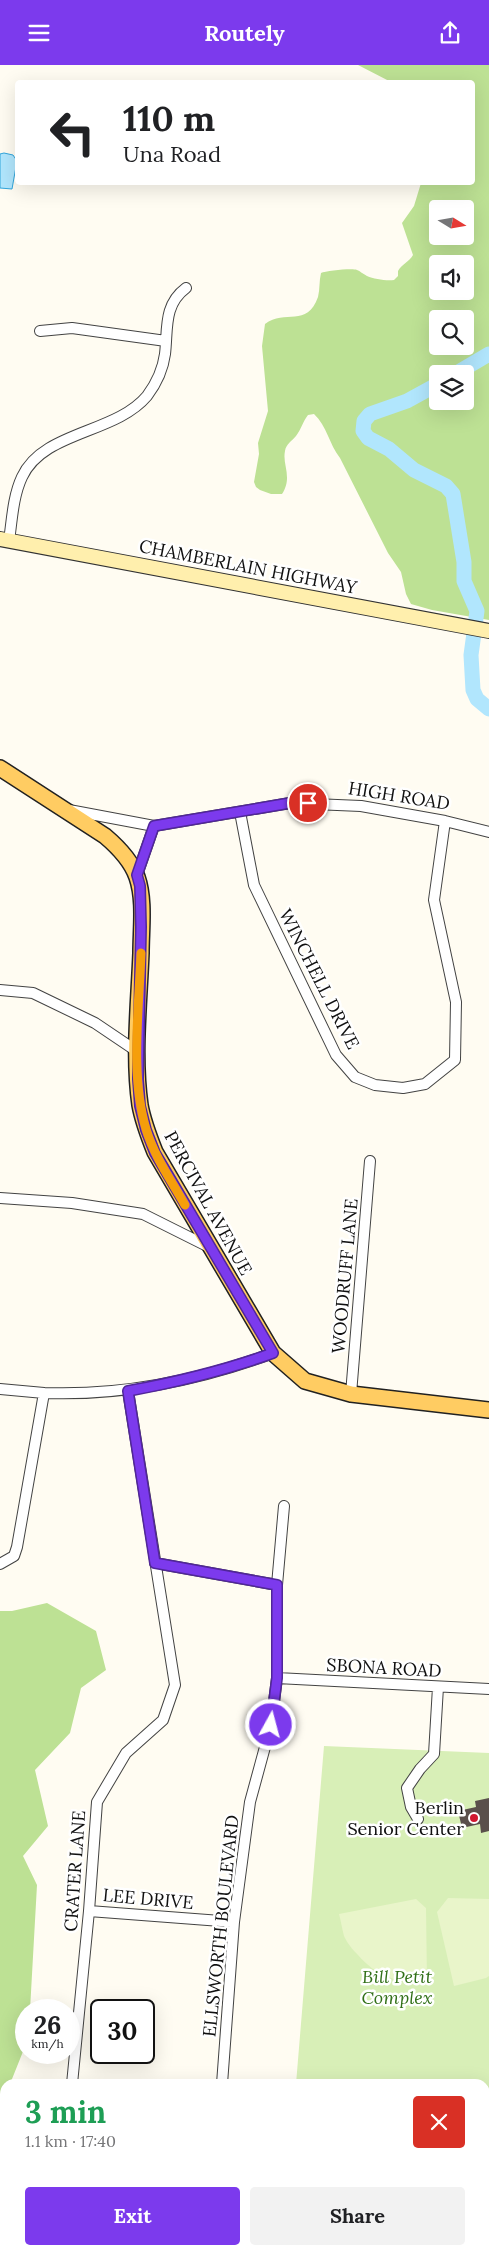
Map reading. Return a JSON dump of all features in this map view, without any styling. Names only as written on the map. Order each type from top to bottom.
[{"type":"main road","name":"CHAMBERLAIN HIGHWAY","points":[[4,540],[480,629]]},
{"type":"main road","name":"HIGH ROAD","points":[[0,768],[63,809]]},
{"type":"main road","name":"PERCIVAL AVENUE","points":[[63,809],[105,836],[119,848],[137,875],[140,886],[141,927],[138,1052],[140,1106],[146,1130],[155,1153],[273,1353],[305,1381],[351,1394],[489,1410]]},
{"type":"street","points":[[4,540],[18,488],[27,468],[42,453],[118,419],[140,403],[156,382],[161,369],[170,308],[175,299],[186,289]]},
{"type":"street","points":[[40,331],[72,328],[166,341]]},
{"type":"street","name":"HIGH ROAD","points":[[63,809],[154,826],[290,803],[360,806],[445,821],[489,833]]},
{"type":"street","name":"WINCHELL DRIVE","points":[[240,812],[254,885],[336,1055],[355,1077],[375,1085],[403,1089],[425,1084],[455,1060],[456,1002],[434,900],[445,821]]},
{"type":"street","points":[[137,875],[154,826]]},
{"type":"street","points":[[0,990],[34,993],[95,1023],[138,1052]]},
{"type":"street","name":"WOODRUFF LANE","points":[[351,1394],[370,1161]]},
{"type":"street","points":[[0,1197],[72,1203],[143,1214],[211,1249]]},
{"type":"street","points":[[0,1389],[44,1393],[128,1391],[171,1383],[249,1362],[273,1353]]},
{"type":"street","name":"CRATER LANE","points":[[72,2079],[89,1911],[97,1802],[126,1753],[164,1720],[174,1685],[128,1391]]},
{"type":"street","points":[[0,1564],[14,1556],[17,1547],[44,1393]]},
{"type":"street","name":"ELLSWORTH BOULEVARD","points":[[222,2079],[234,1922],[250,1802],[271,1725],[277,1678],[277,1585],[284,1506]]},
{"type":"street","points":[[155,1563],[277,1585]]},
{"type":"street","name":"SBONA ROAD","points":[[277,1678],[489,1689]]},
{"type":"street","points":[[418,1819],[411,1807],[407,1788],[420,1769],[434,1755],[438,1687]]},
{"type":"street","name":"LEE DRIVE","points":[[89,1911],[234,1922]]},
{"type":"green space","points":[[358,65],[489,65],[489,620],[432,610],[411,604],[406,594],[401,572],[388,553],[340,458],[314,414],[308,415],[298,434],[288,444],[286,449],[284,456],[287,482],[282,494],[271,494],[260,490],[254,482],[259,454],[258,443],[268,411],[262,346],[265,324],[280,318],[295,317],[308,312],[318,297],[321,273],[354,269],[373,278],[394,280],[398,276],[398,271],[413,255],[402,223],[414,206],[420,185],[475,185],[475,80],[387,80]]},
{"type":"green space","points":[[47,1603],[96,1631],[106,1670],[81,1688],[70,1733],[35,1770],[48,1826],[23,1856],[37,1885],[31,1999],[15,1999],[15,2064],[18,2064],[12,2079],[0,2079],[0,1611],[12,1611]]},
{"type":"green space","name":"Bill Petit Complex","points":[[324,1746],[489,1753],[489,2079],[296,2079]]},
{"type":"green space","points":[[448,1898],[489,1899],[489,1976],[486,1978],[454,1986],[437,1912]]},
{"type":"green space","points":[[416,1899],[426,1908],[427,1982],[397,1980],[373,1969],[365,1963],[344,1936],[339,1914]]},
{"type":"water","points":[[0,154],[13,155],[15,158],[12,189],[0,188]]},
{"type":"building","name":"Berlin Senior Center","points":[[489,1798],[489,1831],[481,1833],[480,1824],[462,1828],[458,1811],[476,1807],[475,1801]]},
{"type":"waterway","points":[[470,365],[489,354]]},
{"type":"waterway","points":[[429,389],[407,401],[370,414],[364,421],[363,431],[368,438],[389,449],[414,470],[446,486],[453,494],[464,562],[464,581],[477,611],[471,655],[473,690],[477,699],[489,709]]},
{"type":"slow traffic","points":[[141,953],[138,1052],[140,1106],[146,1130],[155,1153],[185,1205]]},
{"type":"place","name":"Berlin Senior Center","points":[[474,1818]]},
{"type":"route","points":[[271,1725],[277,1678],[277,1585],[155,1563],[128,1391],[171,1383],[249,1362],[273,1353],[155,1153],[146,1130],[140,1106],[138,1079],[141,927],[140,886],[137,875],[147,841],[154,826],[290,803],[308,803]]}]
